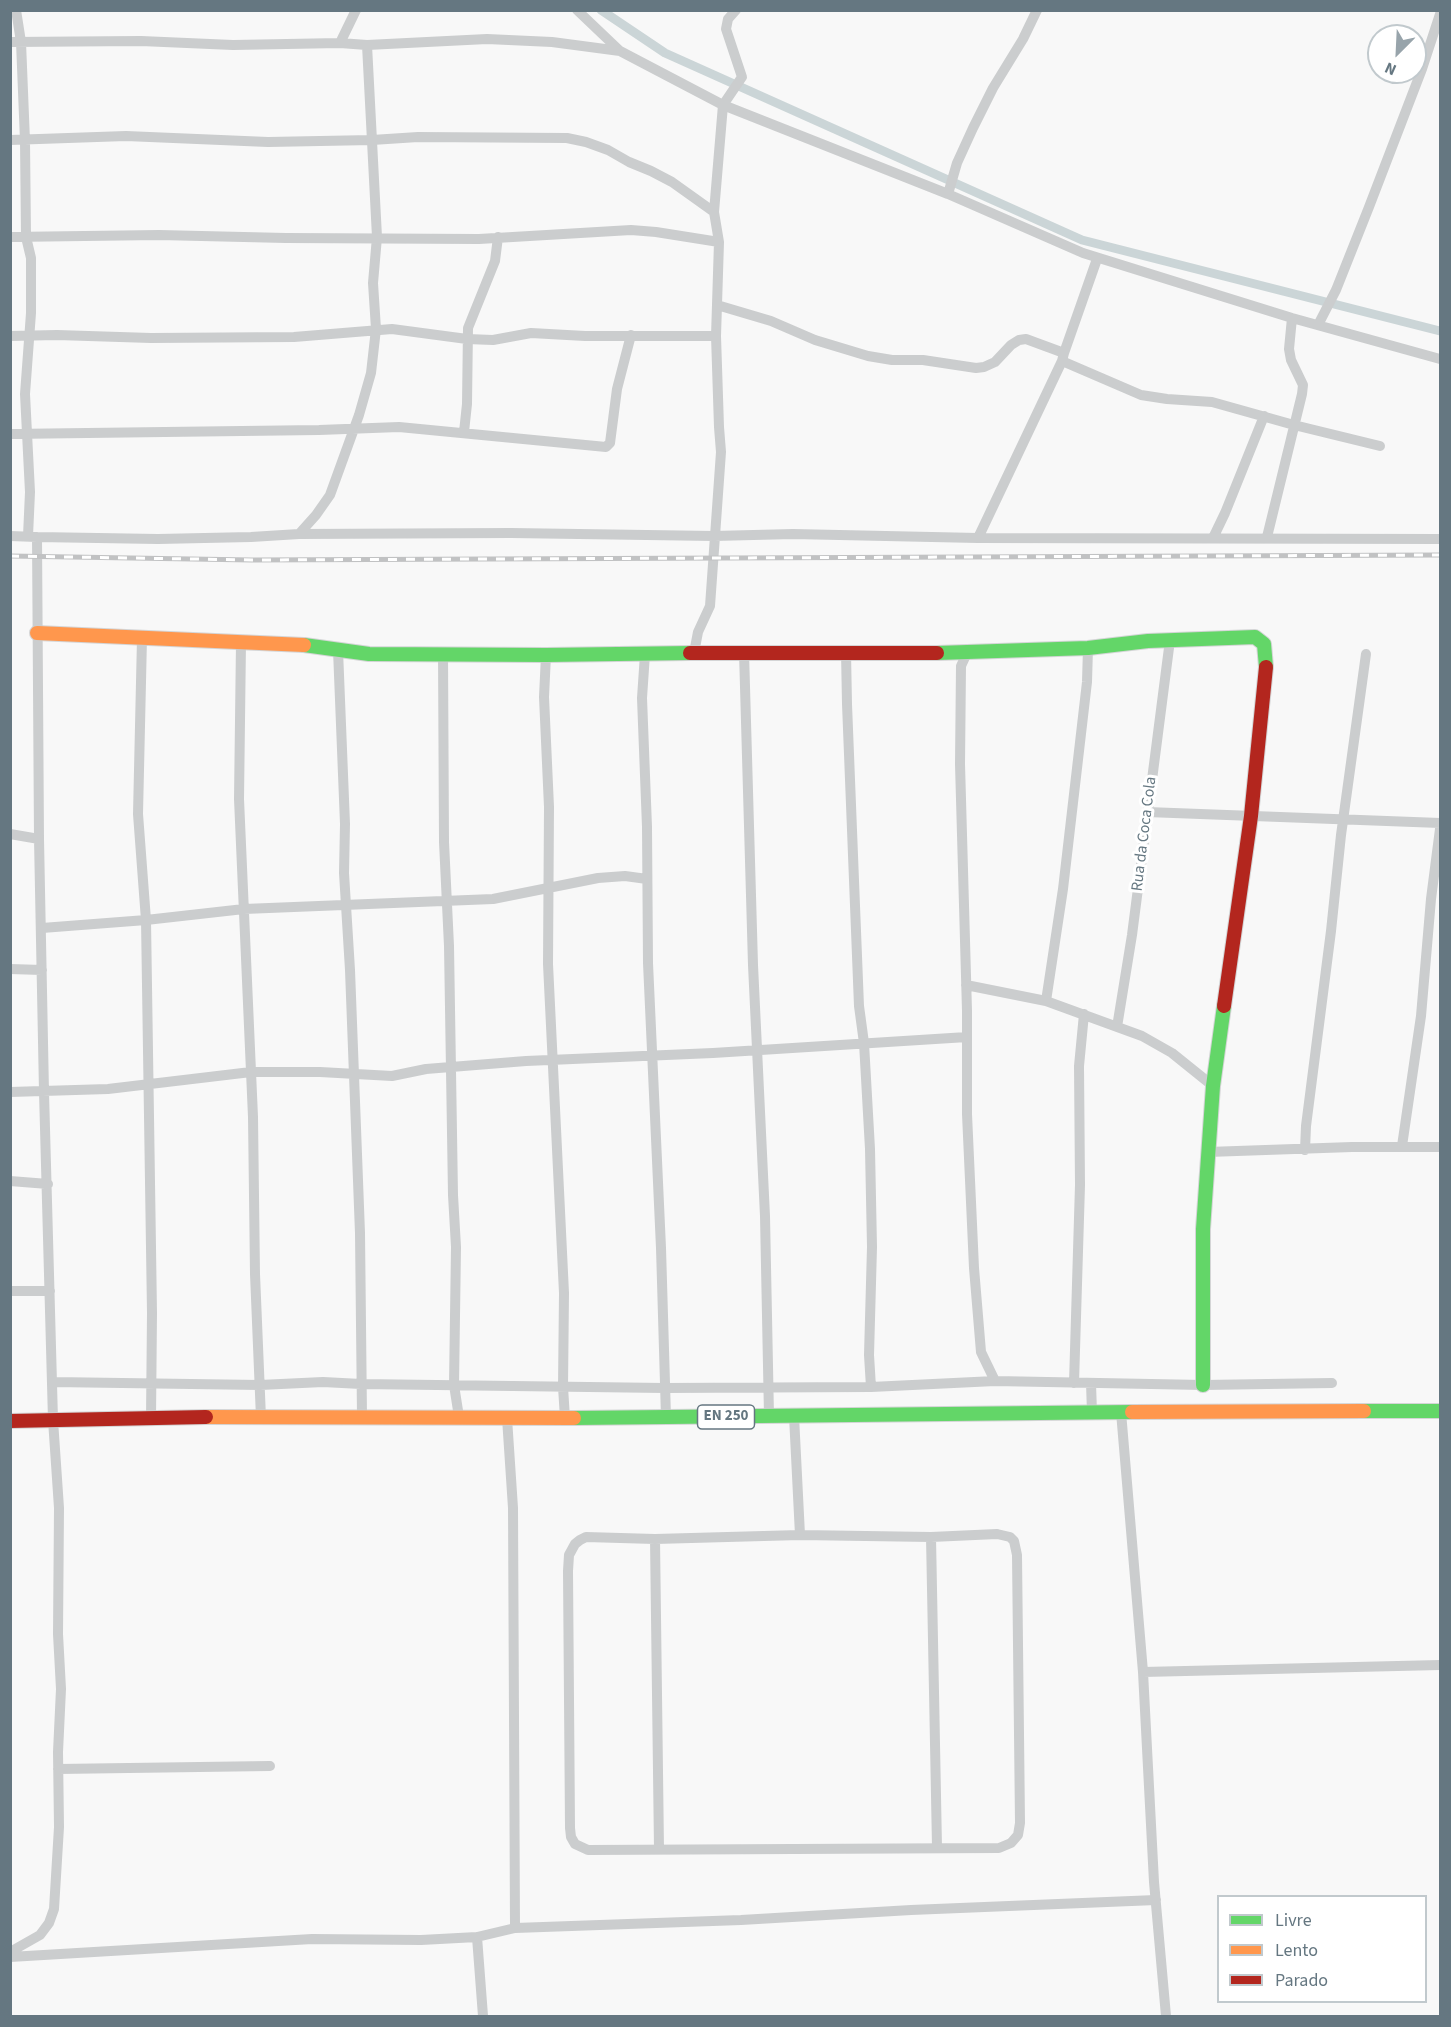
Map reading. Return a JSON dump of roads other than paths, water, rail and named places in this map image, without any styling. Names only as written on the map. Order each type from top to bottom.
[{"type":"street","points":[[10,1952],[40,1935],[49,1923],[54,1909],[59,1827],[58,1769],[61,1689],[58,1634],[59,1508],[54,1420],[44,1092],[37,633],[25,394],[30,335],[32,258],[26,237],[25,141],[16,42],[16,10]]},
{"type":"street","points":[[340,43],[356,10]]},
{"type":"street","points":[[577,10],[620,51],[723,105],[948,194],[1097,259],[1292,318],[1440,358]]},
{"type":"street","points":[[694,653],[698,632],[710,606],[721,452],[718,427],[716,336],[719,242],[714,212],[723,105],[742,77],[726,29],[728,19],[736,10]]},
{"type":"street","points":[[948,194],[957,164],[973,128],[1037,10]]},
{"type":"street","points":[[1318,325],[1336,290],[1365,218],[1422,69],[1440,14]]},
{"type":"street","points":[[16,42],[141,40],[232,45],[340,43],[367,45],[487,39],[552,42],[620,51]]},
{"type":"street","points":[[299,534],[330,495],[355,428],[370,373],[376,329],[373,283],[376,237],[367,45]]},
{"type":"street","points":[[10,140],[126,136],[268,142],[436,137],[567,138],[608,150],[651,171],[672,182],[714,212]]},
{"type":"street","points":[[10,237],[159,235],[286,238],[498,237],[631,230],[719,242]]},
{"type":"street","points":[[464,432],[467,404],[468,328],[495,261],[498,237]]},
{"type":"street","points":[[978,538],[1063,357],[1097,259]]},
{"type":"street","points":[[717,305],[771,321],[814,340],[886,359],[923,360],[984,367],[995,362],[1011,345],[1026,339],[1141,395],[1212,402],[1380,446]]},
{"type":"street","points":[[1267,537],[1302,385],[1290,355],[1292,318]]},
{"type":"street","points":[[10,336],[294,337],[348,334],[376,329],[494,340],[531,333],[585,336],[716,336]]},
{"type":"street","points":[[10,434],[399,427],[609,446],[617,389],[631,335]]},
{"type":"street","points":[[1213,538],[1264,416]]},
{"type":"street","points":[[10,536],[158,539],[299,534],[511,533],[714,536],[793,534],[978,538],[1440,539]]},
{"type":"street","points":[[37,633],[318,646],[369,654],[546,655],[744,652],[967,653],[1255,637],[1264,644],[1267,660],[1251,816],[1213,1086],[1203,1229],[1203,1385]]},
{"type":"street","points":[[142,638],[138,814],[146,920],[151,1418]]},
{"type":"street","name":"Rua da Coca Cola","points":[[1117,1027],[1131,945],[1170,640]]},
{"type":"street","points":[[241,642],[239,799],[251,1072],[255,1274],[261,1418]]},
{"type":"street","points":[[1046,1001],[1063,889],[1087,682],[1088,648]]},
{"type":"street","points":[[338,650],[360,1233],[362,1416]]},
{"type":"street","points":[[744,652],[756,1050],[765,1216],[769,1416]]},
{"type":"street","points":[[846,652],[859,1006],[864,1042],[870,1149],[872,1247],[869,1355],[871,1387]]},
{"type":"street","points":[[443,653],[444,808],[456,1247],[454,1385],[459,1418]]},
{"type":"street","points":[[967,653],[961,666],[960,764],[967,1114],[981,1352],[995,1381]]},
{"type":"street","points":[[645,654],[642,698],[647,828],[648,963],[666,1418]]},
{"type":"street","points":[[1305,1150],[1343,819],[1366,654]]},
{"type":"street","points":[[546,655],[544,697],[549,807],[548,964],[564,1293],[565,1418]]},
{"type":"street","points":[[1147,812],[1440,824]]},
{"type":"street","points":[[1402,1146],[1421,1016],[1431,899],[1440,829]]},
{"type":"street","points":[[10,834],[39,839]]},
{"type":"street","points":[[42,928],[244,909],[493,899],[548,886],[598,878],[625,876],[647,879]]},
{"type":"street","points":[[10,969],[42,970]]},
{"type":"street","points":[[966,985],[1046,1001],[1117,1027],[1158,1044],[1184,1061],[1213,1086]]},
{"type":"street","points":[[1074,1383],[1080,1185],[1079,1066],[1084,1014]]},
{"type":"street","points":[[10,1092],[108,1089],[251,1072],[320,1071],[392,1076],[451,1067],[967,1037]]},
{"type":"street","points":[[1208,1152],[1402,1146],[1440,1147]]},
{"type":"street","points":[[10,1181],[48,1184]]},
{"type":"street","points":[[10,1291],[50,1291]]},
{"type":"street","points":[[53,1382],[260,1385],[323,1382],[664,1388],[871,1387],[995,1381],[1203,1385],[1332,1383]]},
{"type":"street","points":[[1090,1383],[1092,1413]]},
{"type":"street","name":"EN 250","points":[[10,1421],[362,1416],[666,1418],[974,1412],[1440,1411]]},
{"type":"street","points":[[1122,1412],[1143,1672],[1156,1900],[1166,2016]]},
{"type":"street","points":[[794,1416],[800,1535]]},
{"type":"street","points":[[507,1418],[513,1508],[515,1928]]},
{"type":"street","points":[[800,1535],[931,1537],[1004,1535],[1014,1541],[1017,1555],[1020,1829],[1011,1843],[999,1848],[588,1850],[578,1847],[573,1842],[570,1828],[568,1571],[571,1549],[586,1537],[655,1539],[800,1535]]},
{"type":"street","points":[[931,1537],[937,1847]]},
{"type":"street","points":[[655,1539],[659,1849]]},
{"type":"street","points":[[1143,1672],[1440,1665]]},
{"type":"street","points":[[58,1769],[270,1766]]},
{"type":"street","points":[[10,1957],[312,1940],[421,1940],[477,1937],[515,1928],[741,1920],[911,1910],[1156,1900]]},
{"type":"street","points":[[477,1937],[483,2016]]},
{"type":"waterway","points":[[601,10],[665,53],[1082,240],[1440,331]]},
{"type":"railway","points":[[10,556],[252,560],[1440,555]]}]
